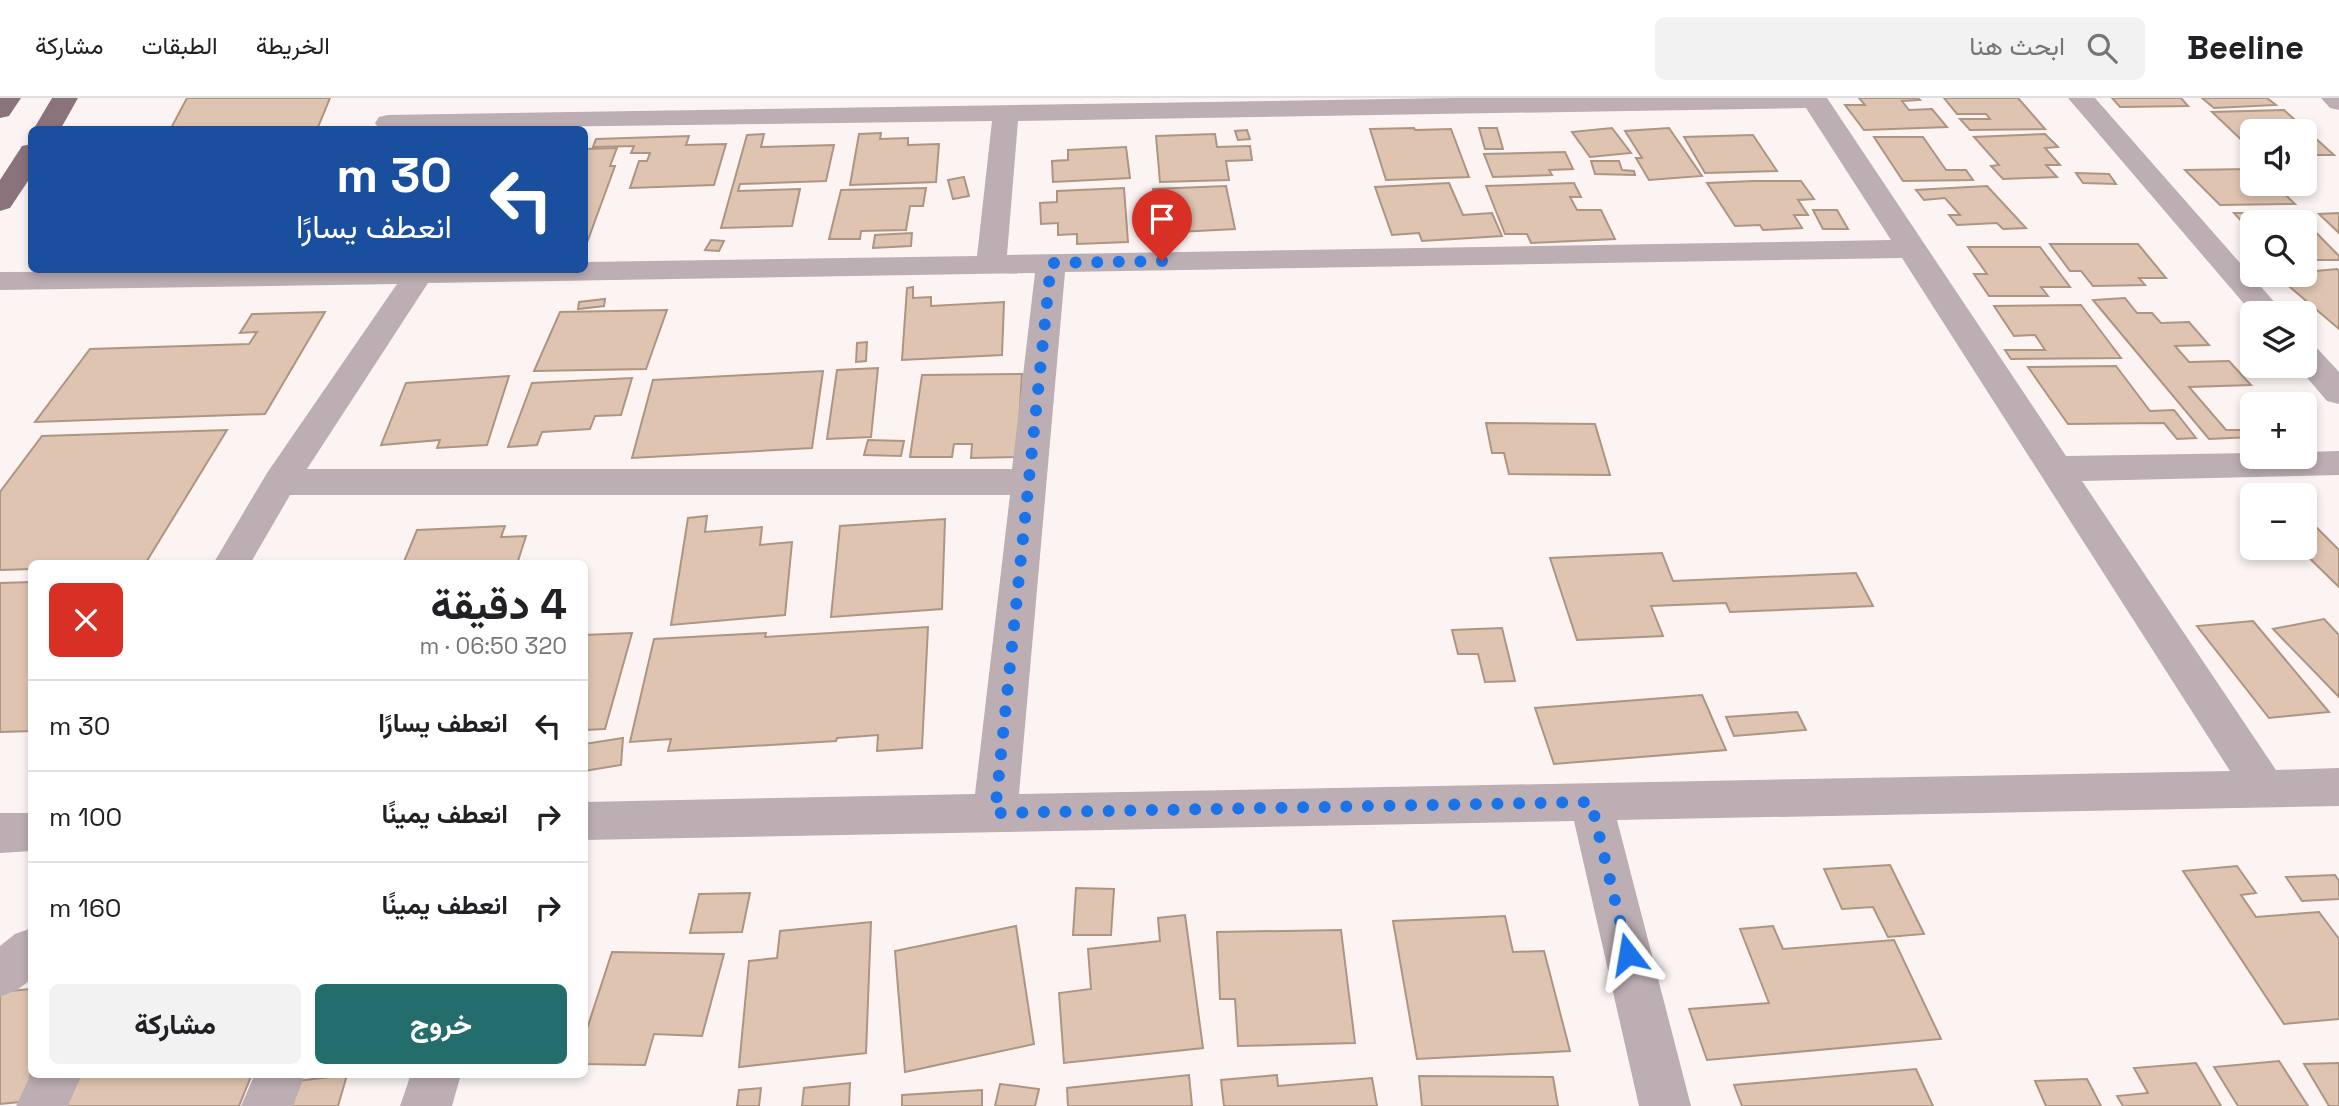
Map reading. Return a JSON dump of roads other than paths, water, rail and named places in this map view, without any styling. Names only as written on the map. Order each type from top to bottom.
[{"type":"main road","points":[[0,110],[8,98]]},
{"type":"main road","points":[[48,126],[65,98]]},
{"type":"main road","points":[[0,202],[28,158]]},
{"type":"street","points":[[2081,98],[2259,301]]},
{"type":"street","points":[[2334,98],[2339,102]]},
{"type":"street","points":[[390,117],[662,108],[897,106],[1006,113],[1044,105],[1814,99],[2265,789]]},
{"type":"street","points":[[991,264],[1006,113]]},
{"type":"street","points":[[588,271],[1912,249]]},
{"type":"street","points":[[995,813],[1051,263]]},
{"type":"street","points":[[0,281],[306,273]]},
{"type":"street","points":[[382,273],[476,273]]},
{"type":"street","points":[[233,560],[280,482],[419,274]]},
{"type":"street","points":[[2317,368],[2339,393]]},
{"type":"street","points":[[2056,469],[2339,463]]},
{"type":"street","points":[[280,482],[1029,482]]},
{"type":"street","points":[[588,821],[2339,787]]},
{"type":"street","points":[[1591,802],[1665,1106]]},
{"type":"street","points":[[0,833],[28,832]]},
{"type":"street","points":[[0,974],[28,953]]},
{"type":"street","points":[[42,1106],[55,1078]]},
{"type":"street","points":[[267,1106],[278,1078]]},
{"type":"street","points":[[426,1106],[435,1078]]}]
